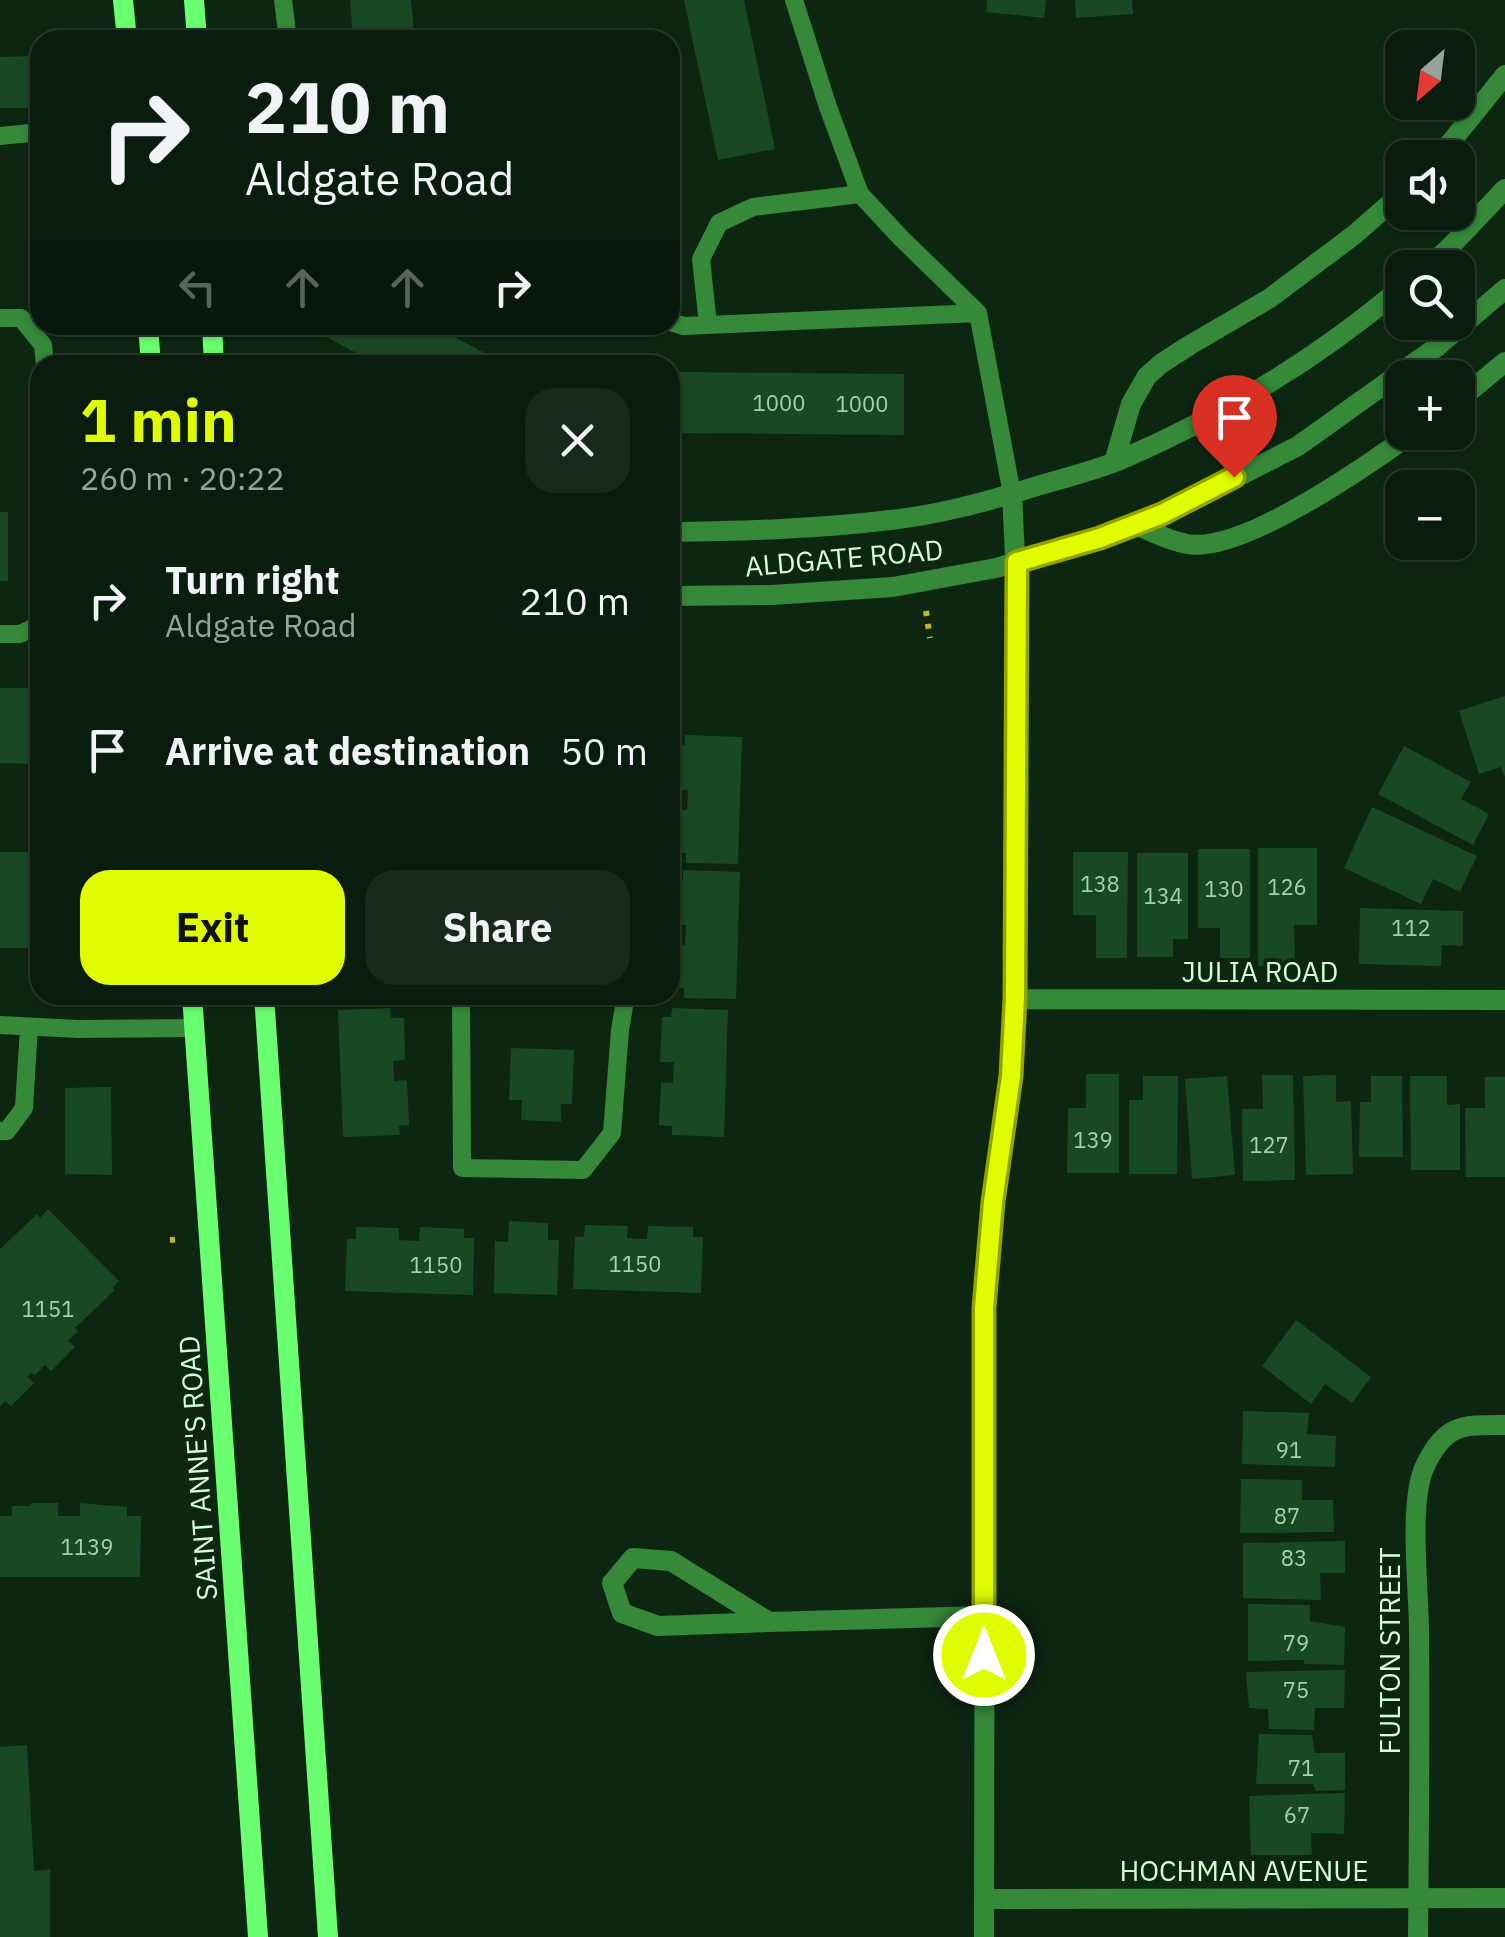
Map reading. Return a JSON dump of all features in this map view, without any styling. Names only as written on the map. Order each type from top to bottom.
[{"type":"main road","points":[[123,0],[126,30]]},
{"type":"main road","points":[[194,0],[196,30]]},
{"type":"main road","name":"SAINT ANNE'S ROAD","points":[[193,1005],[258,1937]]},
{"type":"main road","points":[[265,1005],[328,1937]]},
{"type":"street","points":[[1453,140],[1505,75]]},
{"type":"street","points":[[1447,250],[1505,189]]},
{"type":"street","points":[[1114,462],[1131,404],[1147,376],[1190,344],[1270,298],[1385,208]]},
{"type":"street","name":"ALDGATE ROAD","points":[[680,596],[893,587],[996,568],[1136,525],[1298,446],[1438,346],[1505,289]]},
{"type":"street","name":"ALDGATE ROAD","points":[[680,532],[772,530],[893,520],[974,505],[1114,462],[1261,390],[1328,346],[1385,301]]},
{"type":"street","points":[[1475,387],[1505,362]]},
{"type":"street","points":[[1136,525],[1186,544],[1230,538],[1314,497],[1386,450]]},
{"type":"street","points":[[984,1937],[985,1292],[1011,1076],[1015,998],[1017,562],[1012,494]]},
{"type":"street","name":"JULIA ROAD","points":[[1015,998],[1505,1000]]},
{"type":"street","name":"FULTON STREET","points":[[1418,1937],[1417,1495],[1424,1467],[1449,1431],[1467,1424],[1505,1425]]},
{"type":"street","points":[[769,1622],[671,1560],[633,1558],[612,1583],[622,1613],[658,1626],[984,1616]]},
{"type":"street","name":"HOCHMAN AVENUE","points":[[984,1899],[1505,1898]]},
{"type":"lane","points":[[283,0],[287,30]]},
{"type":"lane","points":[[794,0],[860,194],[978,313],[1012,494]]},
{"type":"lane","points":[[0,136],[30,133]]},
{"type":"lane","points":[[708,324],[700,259],[719,223],[754,207],[860,194]]},
{"type":"lane","points":[[680,325],[978,313]]},
{"type":"lane","points":[[0,318],[20,318],[30,330]]},
{"type":"lane","points":[[0,634],[30,630]]},
{"type":"lane","points":[[461,1005],[462,1168],[582,1170],[612,1133],[624,1005]]},
{"type":"lane","points":[[0,1026],[195,1028]]},
{"type":"lane","points":[[0,1131],[7,1131],[24,1108],[29,1027]]},
{"type":"path","points":[[926,612],[930,638]]},
{"type":"path","points":[[170,1240],[183,1239]]},
{"type":"building","points":[[350,0],[411,0],[414,30],[352,30]]},
{"type":"building","points":[[684,0],[744,0],[775,149],[718,160]]},
{"type":"building","points":[[987,0],[1046,0],[1044,18],[986,12]]},
{"type":"building","points":[[1075,0],[1132,0],[1133,14],[1076,18]]},
{"type":"building","points":[[30,56],[30,108],[0,108],[0,57]]},
{"type":"building","points":[[323,335],[451,335],[488,355],[360,355]]},
{"type":"building","points":[[680,372],[904,374],[904,435],[680,433]]},
{"type":"building","points":[[0,512],[8,512],[8,581],[0,581]]},
{"type":"building","points":[[0,688],[30,688],[30,764],[0,763]]},
{"type":"building","points":[[1505,696],[1505,777],[1501,767],[1479,774],[1459,711]]},
{"type":"building","points":[[685,735],[742,737],[738,864],[686,863],[686,853],[680,853],[680,810],[687,810],[688,790],[680,789],[680,745],[685,745]]},
{"type":"building","points":[[1404,746],[1471,782],[1461,799],[1489,814],[1473,845],[1378,794]]},
{"type":"building","points":[[1372,807],[1477,856],[1460,892],[1433,879],[1421,904],[1344,868]]},
{"type":"building","points":[[1258,848],[1317,848],[1317,925],[1294,925],[1295,967],[1258,966]]},
{"type":"building","points":[[1198,849],[1250,849],[1250,958],[1220,958],[1220,928],[1198,928]]},
{"type":"building","points":[[0,852],[30,852],[30,948],[0,948]]},
{"type":"building","points":[[1073,852],[1128,852],[1127,958],[1096,958],[1096,915],[1073,915]]},
{"type":"building","points":[[1137,853],[1188,853],[1188,939],[1173,939],[1173,957],[1137,957]]},
{"type":"building","points":[[683,870],[740,872],[736,999],[684,998],[684,988],[680,988],[680,945],[685,945],[686,925],[680,925]]},
{"type":"building","points":[[1360,908],[1463,911],[1463,946],[1442,945],[1441,966],[1359,964]]},
{"type":"building","points":[[390,1008],[391,1018],[404,1018],[405,1060],[393,1061],[394,1081],[407,1080],[409,1125],[399,1126],[400,1135],[343,1137],[338,1010]]},
{"type":"building","points":[[672,1008],[728,1010],[724,1137],[672,1135],[672,1126],[659,1125],[661,1082],[673,1083],[674,1062],[660,1062],[662,1017],[671,1017]]},
{"type":"building","points":[[511,1048],[574,1050],[572,1104],[561,1104],[561,1122],[521,1120],[522,1100],[509,1100]]},
{"type":"building","points":[[1086,1074],[1119,1074],[1119,1173],[1067,1173],[1068,1108],[1086,1108]]},
{"type":"building","points":[[1262,1075],[1293,1075],[1295,1180],[1243,1181],[1242,1109],[1263,1109]]},
{"type":"building","points":[[1336,1075],[1336,1102],[1351,1101],[1353,1174],[1306,1175],[1303,1076]]},
{"type":"building","points":[[1143,1076],[1178,1076],[1177,1174],[1129,1174],[1129,1100],[1143,1100]]},
{"type":"building","points":[[1227,1076],[1235,1175],[1192,1179],[1185,1079]]},
{"type":"building","points":[[1371,1076],[1402,1076],[1403,1157],[1359,1157],[1360,1102],[1371,1102]]},
{"type":"building","points":[[1410,1076],[1447,1076],[1447,1105],[1460,1104],[1460,1170],[1411,1170]]},
{"type":"building","points":[[1485,1077],[1505,1077],[1505,1177],[1466,1177],[1465,1108],[1485,1108]]},
{"type":"building","points":[[111,1087],[112,1175],[65,1174],[65,1088]]},
{"type":"building","points":[[48,1209],[119,1281],[112,1288],[115,1290],[75,1328],[78,1331],[68,1341],[75,1347],[51,1371],[45,1365],[27,1377],[34,1383],[11,1406],[5,1401],[0,1406],[0,1249],[37,1214],[40,1218]]},
{"type":"building","points":[[509,1221],[548,1223],[548,1240],[559,1240],[557,1295],[494,1293],[495,1241],[508,1242]]},
{"type":"building","points":[[585,1225],[628,1226],[627,1238],[647,1239],[648,1226],[693,1227],[693,1237],[703,1237],[701,1293],[573,1289],[575,1237],[584,1237]]},
{"type":"building","points":[[356,1227],[399,1228],[399,1240],[419,1241],[420,1227],[464,1229],[464,1238],[474,1238],[473,1295],[345,1291],[347,1239],[356,1239]]},
{"type":"building","points":[[1296,1320],[1371,1377],[1352,1403],[1325,1384],[1311,1404],[1262,1366]]},
{"type":"building","points":[[1243,1411],[1309,1413],[1307,1434],[1336,1436],[1335,1467],[1242,1464]]},
{"type":"building","points":[[1241,1479],[1302,1480],[1302,1500],[1333,1500],[1334,1532],[1240,1533]]},
{"type":"building","points":[[58,1503],[58,1516],[80,1516],[80,1503],[127,1507],[127,1516],[141,1516],[140,1577],[0,1577],[0,1516],[12,1516],[12,1506]]},
{"type":"building","points":[[1345,1541],[1345,1573],[1320,1573],[1321,1600],[1243,1598],[1243,1543]]},
{"type":"building","points":[[1248,1604],[1310,1605],[1310,1621],[1345,1627],[1344,1665],[1304,1664],[1304,1660],[1248,1661]]},
{"type":"building","points":[[1345,1670],[1344,1708],[1315,1708],[1314,1730],[1269,1729],[1268,1709],[1249,1708],[1246,1672]]},
{"type":"building","points":[[1259,1734],[1312,1735],[1315,1753],[1345,1753],[1345,1790],[1316,1791],[1313,1784],[1256,1784]]},
{"type":"building","points":[[27,1745],[34,1871],[50,1869],[50,1937],[0,1937],[0,1747]]},
{"type":"building","points":[[1345,1793],[1344,1834],[1311,1833],[1312,1855],[1251,1855],[1249,1796]]},
{"type":"route","points":[[984,1655],[984,1308],[993,1202],[1011,1076],[1015,998],[1017,562],[1100,538],[1162,514],[1234,477]]}]
